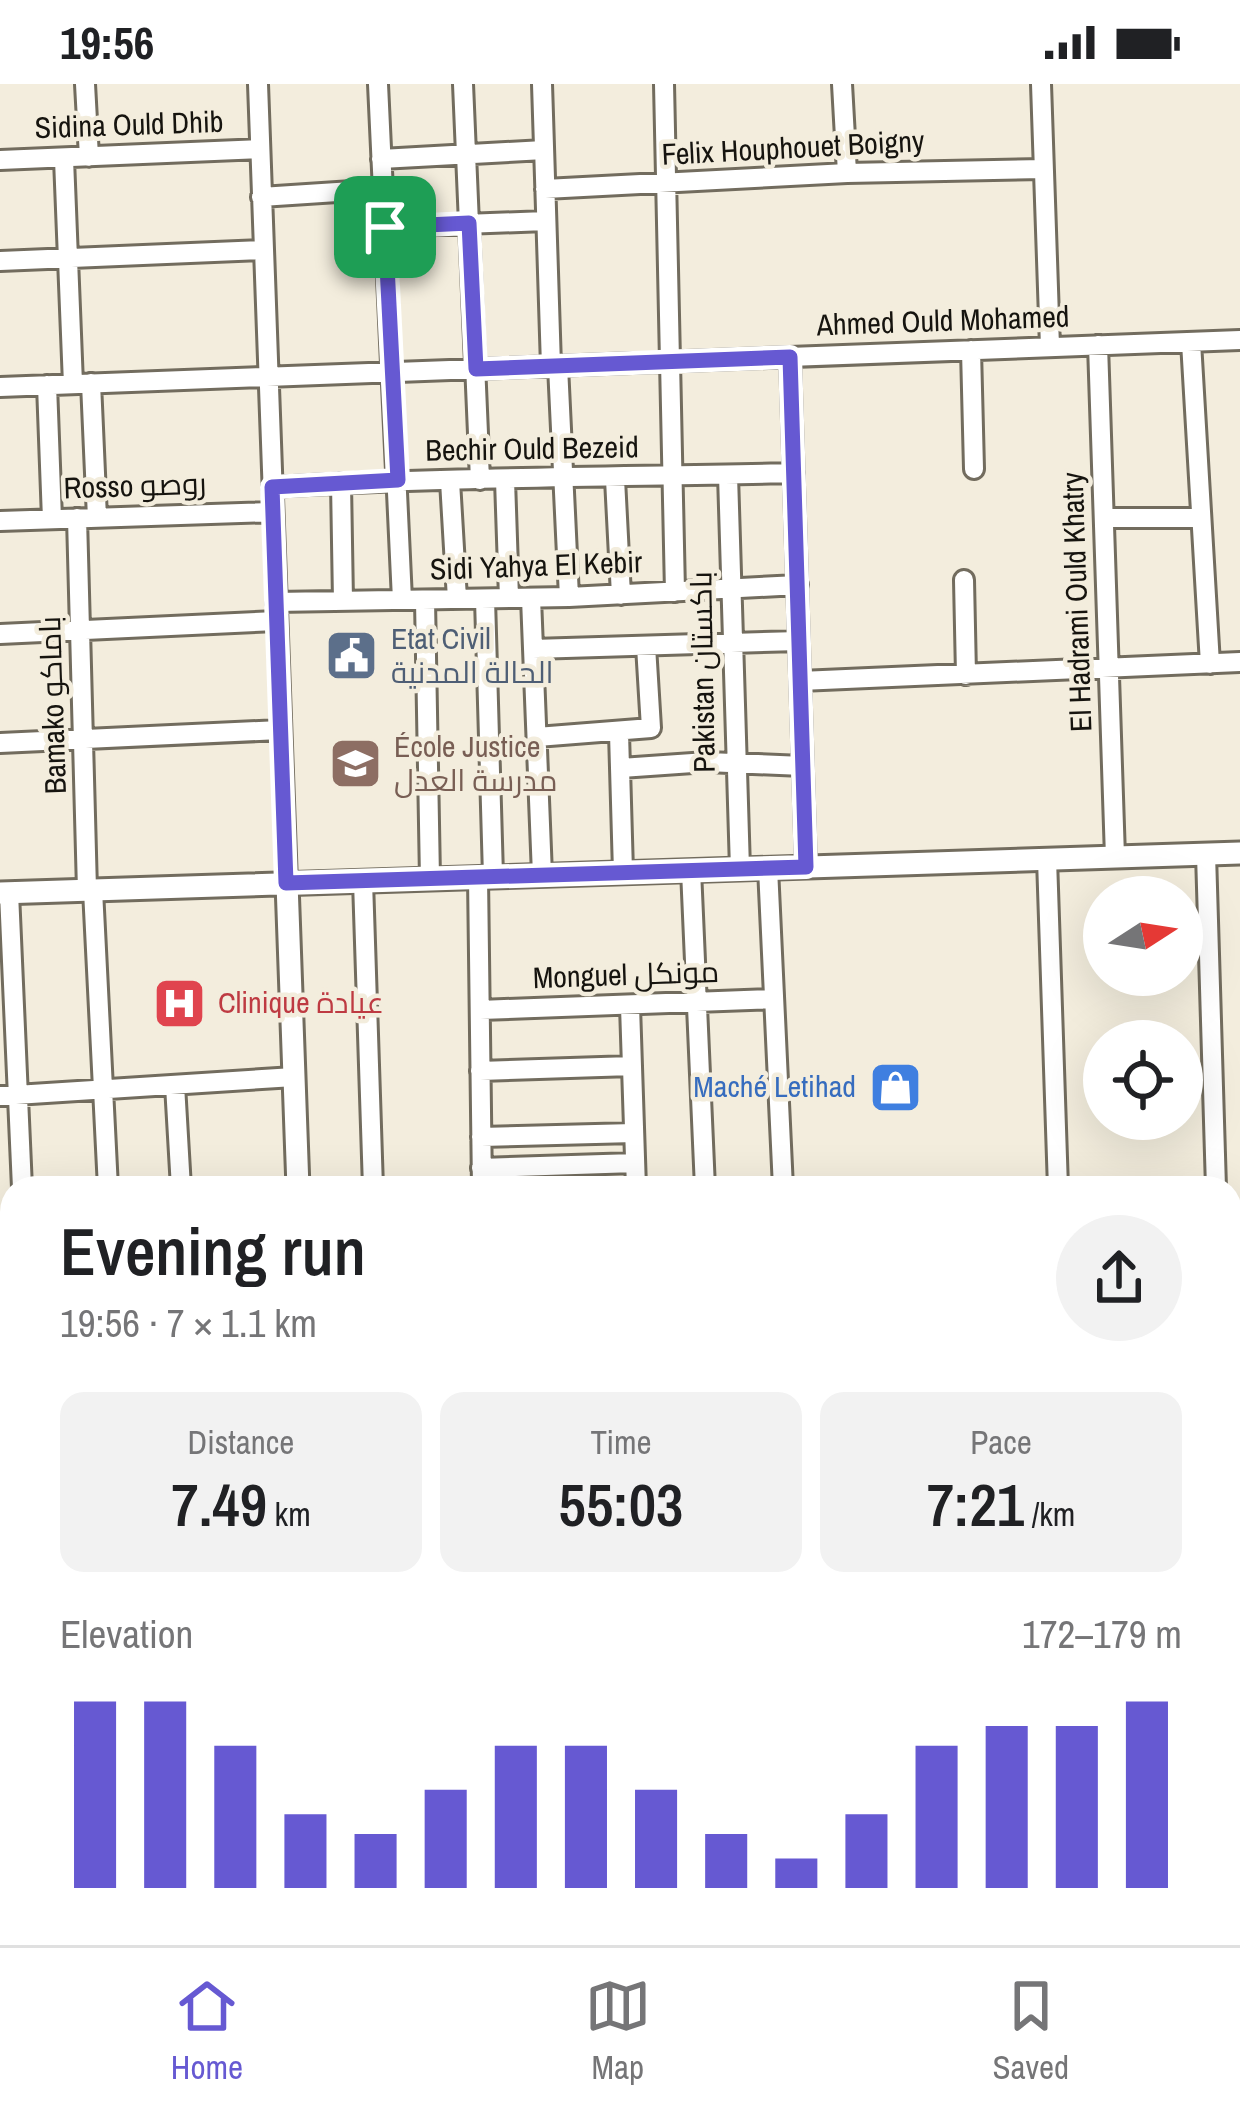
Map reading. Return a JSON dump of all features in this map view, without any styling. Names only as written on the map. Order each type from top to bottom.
[{"type":"street","points":[[85,84],[89,157]]},
{"type":"street","points":[[258,84],[298,1176]]},
{"type":"street","points":[[379,84],[403,599]]},
{"type":"street","points":[[463,84],[481,480]]},
{"type":"street","points":[[542,84],[569,597]]},
{"type":"street","points":[[664,84],[675,592]]},
{"type":"street","points":[[842,84],[847,173]]},
{"type":"street","points":[[1041,84],[1050,347]]},
{"type":"street","name":"Sidina Ould Dhib","points":[[0,160],[260,149]]},
{"type":"street","points":[[381,160],[544,149]]},
{"type":"street","name":"Bamako باماكو","points":[[64,159],[65,258],[82,384],[87,518],[82,632],[85,739],[107,1176]]},
{"type":"street","name":"Felix Houphouet Boigny","points":[[545,189],[847,173],[1043,169]]},
{"type":"street","points":[[261,197],[383,189]]},
{"type":"street","points":[[385,227],[546,220]]},
{"type":"street","points":[[0,261],[261,250]]},
{"type":"street","name":"Ahmed Ould Mohamed","points":[[0,387],[1240,340]]},
{"type":"street","points":[[1191,342],[1210,664]]},
{"type":"street","name":"El Hadrami Ould Khatry","points":[[1098,345],[1115,857]]},
{"type":"street","points":[[971,350],[974,469]]},
{"type":"street","points":[[790,357],[806,867]]},
{"type":"street","points":[[47,385],[52,519]]},
{"type":"street","name":"Bechir Ould Bezeid","points":[[272,487],[398,480],[794,473]]},
{"type":"street","name":"Pakistan باكستان","points":[[728,475],[740,868]]},
{"type":"street","points":[[615,479],[621,595]]},
{"type":"street","points":[[505,480],[509,598]]},
{"type":"street","points":[[451,481],[457,599]]},
{"type":"street","points":[[341,483],[343,601]]},
{"type":"street","name":"Rosso روصو","points":[[0,521],[273,512]]},
{"type":"street","points":[[1104,518],[1201,518]]},
{"type":"street","points":[[964,580],[966,675]]},
{"type":"street","name":"Sidi Yahya El Kebir","points":[[0,634],[82,632],[343,601],[569,597],[798,585]]},
{"type":"street","points":[[531,598],[542,875]]},
{"type":"street","points":[[482,1176],[485,599]]},
{"type":"street","points":[[425,600],[430,879]]},
{"type":"street","points":[[533,649],[799,641]]},
{"type":"street","points":[[537,737],[651,728],[646,646]]},
{"type":"street","points":[[800,681],[1240,662]]},
{"type":"street","points":[[0,743],[280,730]]},
{"type":"street","points":[[619,733],[623,872]]},
{"type":"street","points":[[621,768],[803,766]]},
{"type":"street","points":[[20,1176],[9,1096],[4,893],[1240,853]]},
{"type":"street","points":[[1206,854],[1216,1176]]},
{"type":"street","points":[[1048,859],[1058,1176]]},
{"type":"street","points":[[768,868],[782,1176]]},
{"type":"street","points":[[691,870],[705,1176]]},
{"type":"street","points":[[363,880],[373,1176]]},
{"type":"street","name":"Monguel مونكل","points":[[480,1010],[774,999]]},
{"type":"street","points":[[629,1006],[636,1176]]},
{"type":"street","points":[[480,1071],[632,1066]]},
{"type":"street","points":[[9,1096],[294,1077]]},
{"type":"street","points":[[175,1084],[180,1176]]},
{"type":"street","points":[[481,1137],[634,1133]]},
{"type":"street","points":[[502,1176],[635,1163]]},
{"type":"place","name":"Etat Civil الحالة المدنية","points":[[352,656]]},
{"type":"place","name":"École Justice مدرسة العدل","points":[[355,764]]},
{"type":"place","name":"Clinique عيادة","points":[[179,1003]]},
{"type":"place","name":"Maché Letihad","points":[[895,1087]]},
{"type":"route","points":[[469,223],[476,369],[790,357],[806,867],[286,883],[272,487],[398,480],[385,227],[469,223]]}]
